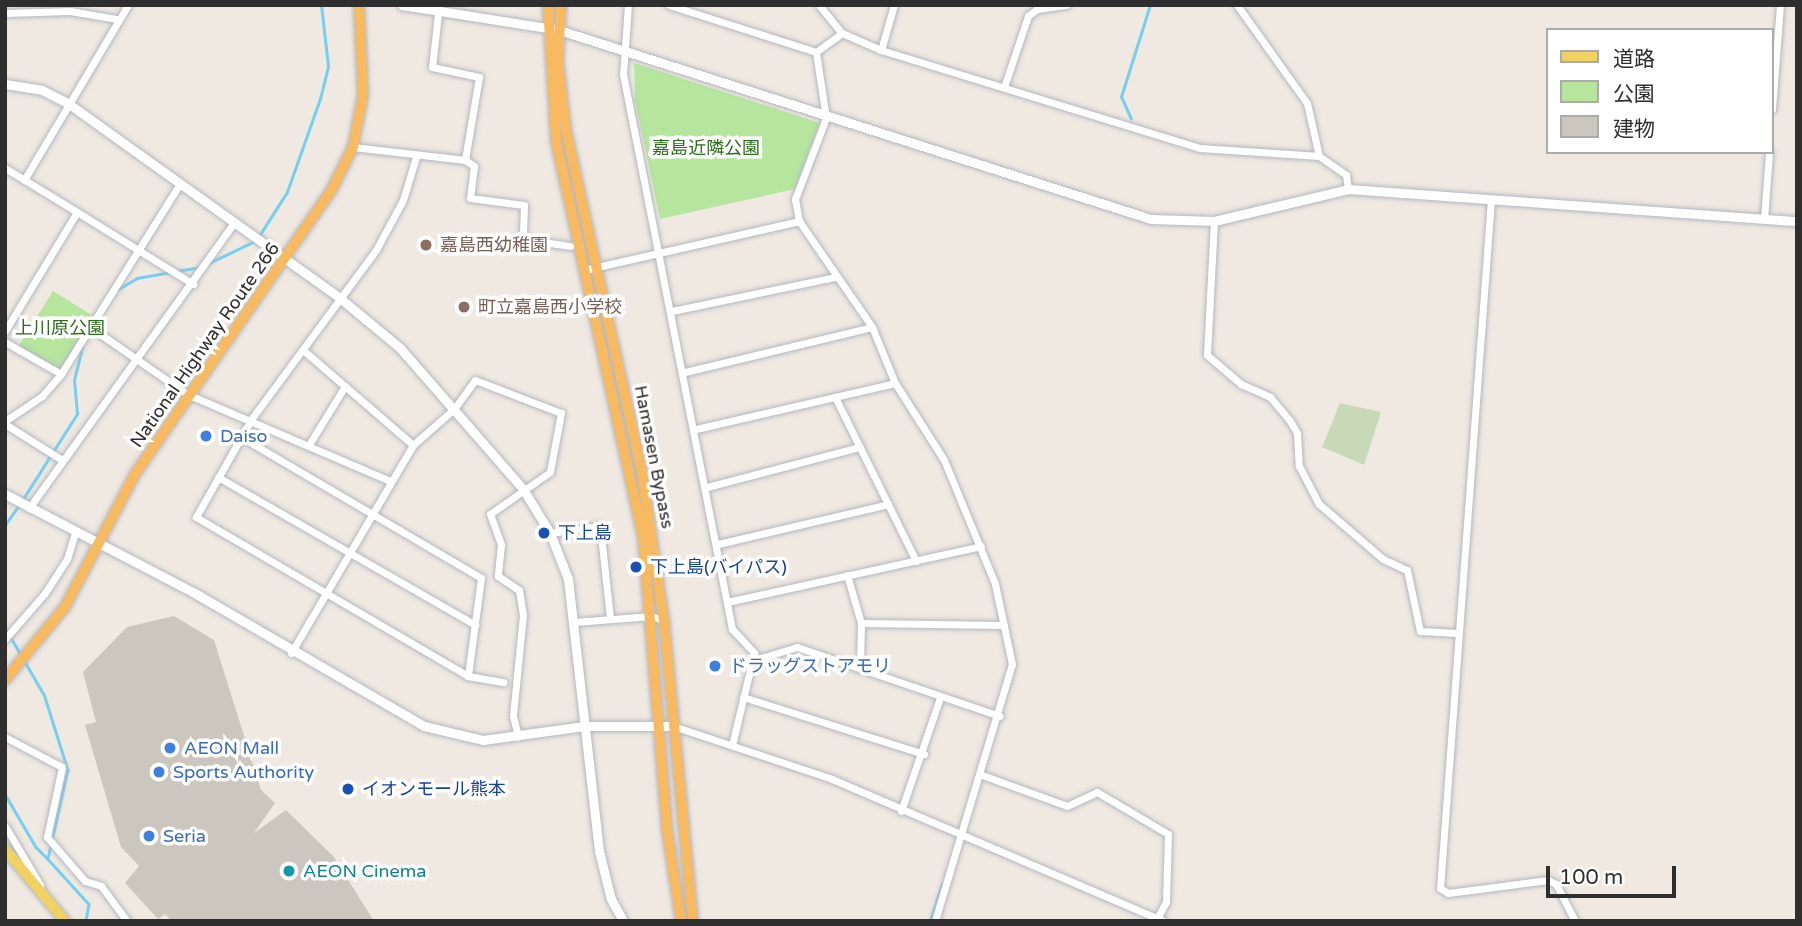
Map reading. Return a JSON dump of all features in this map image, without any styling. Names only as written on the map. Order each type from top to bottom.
[{"type":"highway","name":"National Highway Route 266","points":[[5,680],[59,616],[97,544],[187,394],[287,260],[353,147],[363,95],[359,5]]},
{"type":"highway","name":"Hamasen Bypass","points":[[548,5],[547,28],[556,141],[631,471],[651,616],[658,723],[681,921]]},
{"type":"highway","name":"Hamasen Bypass","points":[[561,5],[559,30],[566,130],[641,467],[664,620],[694,921]]},
{"type":"main road","points":[[5,849],[45,893],[65,921]]},
{"type":"street","points":[[24,180],[117,19],[128,5]]},
{"type":"street","points":[[402,5],[438,8],[559,30],[826,118],[1151,219],[1214,220],[1348,189],[1797,221]]},
{"type":"street","points":[[628,5],[622,51],[660,254],[685,372],[734,636],[752,649],[754,660],[732,745]]},
{"type":"street","points":[[669,5],[816,52]]},
{"type":"street","points":[[819,5],[842,33],[881,50],[1200,148],[1319,156],[1346,175],[1348,189]]},
{"type":"street","points":[[881,50],[894,5]]},
{"type":"street","points":[[1004,87],[1028,16],[1037,9],[1067,5]]},
{"type":"street","points":[[1237,5],[1307,103],[1319,156]]},
{"type":"street","points":[[1774,83],[1780,5]]},
{"type":"street","points":[[438,8],[432,66],[479,77],[465,160]]},
{"type":"street","points":[[5,13],[70,11],[117,19]]},
{"type":"street","points":[[816,52],[842,33]]},
{"type":"street","points":[[816,52],[826,118],[795,199],[799,221],[835,277],[872,327],[895,383],[944,460],[981,546],[1012,664],[1000,716],[935,921]]},
{"type":"street","points":[[5,84],[42,90],[69,104],[341,299],[400,348],[523,489],[550,533],[563,561],[575,622],[599,851],[611,899],[623,921]]},
{"type":"street","points":[[353,147],[416,157],[465,160],[474,166],[470,198],[524,205],[523,239],[570,246]]},
{"type":"street","points":[[1764,219],[1769,154]]},
{"type":"street","points":[[416,157],[397,210],[341,299],[253,418],[218,477],[198,522],[468,676],[503,682]]},
{"type":"street","points":[[5,168],[193,284]]},
{"type":"street","points":[[62,460],[5,423],[42,396],[61,374],[93,328],[179,185]]},
{"type":"street","points":[[1491,199],[1440,888],[1448,893],[1549,880],[1576,921]]},
{"type":"street","points":[[5,331],[77,212]]},
{"type":"street","points":[[1214,220],[1207,355],[1241,384],[1270,397],[1290,421],[1297,433],[1299,466],[1319,504],[1383,559],[1407,570],[1420,631],[1457,633]]},
{"type":"street","points":[[584,270],[799,221]]},
{"type":"street","points":[[29,508],[193,284],[234,223]]},
{"type":"street","points":[[672,311],[835,277]]},
{"type":"street","points":[[685,372],[872,327]]},
{"type":"street","points":[[93,328],[187,394],[253,418],[390,481]]},
{"type":"street","points":[[5,342],[61,374]]},
{"type":"street","points":[[303,350],[413,445]]},
{"type":"street","points":[[291,653],[413,445],[454,409],[475,380],[561,413],[550,472],[490,514],[501,545],[498,576],[519,590],[523,615],[513,716],[519,736]]},
{"type":"street","points":[[696,429],[895,383]]},
{"type":"street","points":[[310,443],[345,387]]},
{"type":"street","points":[[835,397],[916,561]]},
{"type":"street","points":[[241,437],[481,578],[468,676]]},
{"type":"street","points":[[707,487],[860,447]]},
{"type":"street","points":[[218,477],[475,625]]},
{"type":"street","points":[[5,494],[198,595],[291,653],[424,726],[483,740],[584,726],[658,723],[673,726],[832,779],[963,838],[1160,920],[1166,902],[1168,834],[1097,792],[1067,806],[982,775]]},
{"type":"street","points":[[718,544],[888,504]]},
{"type":"street","points":[[550,533],[600,526],[610,618]]},
{"type":"street","points":[[5,639],[45,593],[66,559],[75,532]]},
{"type":"street","points":[[727,602],[981,546]]},
{"type":"street","points":[[846,575],[860,623],[860,668]]},
{"type":"street","points":[[575,622],[651,616],[664,620]]},
{"type":"street","points":[[860,623],[1003,625]]},
{"type":"street","points":[[754,660],[797,647],[940,698],[1000,716]]},
{"type":"street","points":[[743,696],[923,754]]},
{"type":"street","points":[[901,811],[923,754],[940,698]]},
{"type":"street","points":[[5,737],[62,768],[47,837],[85,881],[101,886],[113,898],[127,921]]},
{"type":"street","points":[[5,826],[45,893]]},
{"type":"green space","name":"嘉島近隣公園","points":[[634,63],[820,123],[795,189],[660,219],[635,100]]},
{"type":"green space","name":"上川原公園","points":[[53,291],[97,319],[63,374],[19,346]]},
{"type":"green space","points":[[1340,403],[1381,412],[1364,465],[1322,447]]},
{"type":"building","name":"AEON Mall","points":[[174,616],[214,640],[261,790],[275,803],[254,833],[286,810],[333,856],[374,921],[172,921],[165,914],[158,919],[125,883],[139,866],[121,847],[85,725],[96,722],[83,672],[127,627]]},
{"type":"waterway","points":[[259,236],[287,192],[320,99],[328,66],[321,5]]},
{"type":"waterway","points":[[1131,119],[1121,97],[1150,5]]},
{"type":"waterway","points":[[207,264],[255,241]]},
{"type":"waterway","points":[[176,271],[201,267]]},
{"type":"waterway","points":[[117,290],[137,278],[170,272]]},
{"type":"waterway","points":[[23,499],[77,414],[74,380],[83,345]]},
{"type":"waterway","points":[[5,525],[19,505]]},
{"type":"waterway","points":[[5,628],[21,655]]},
{"type":"waterway","points":[[24,660],[44,694],[68,770],[48,859],[89,904],[86,921]]},
{"type":"waterway","points":[[5,794],[36,847],[48,859]]},
{"type":"waterway","points":[[930,921],[942,884]]},
{"type":"place","name":"嘉島西幼稚園","points":[[426,245]]},
{"type":"place","name":"町立嘉島西小学校","points":[[464,307]]},
{"type":"place","name":"Daiso","points":[[206,436]]},
{"type":"place","name":"下上島","points":[[544,533]]},
{"type":"place","name":"下上島(バイパス)","points":[[636,567]]},
{"type":"place","name":"ドラッグストアモリ","points":[[715,666]]},
{"type":"place","name":"AEON Mall","points":[[170,748]]},
{"type":"place","name":"Sports Authority","points":[[159,772]]},
{"type":"place","name":"イオンモール熊本","points":[[348,789]]},
{"type":"place","name":"Seria","points":[[149,836]]},
{"type":"place","name":"AEON Cinema","points":[[289,871]]}]
